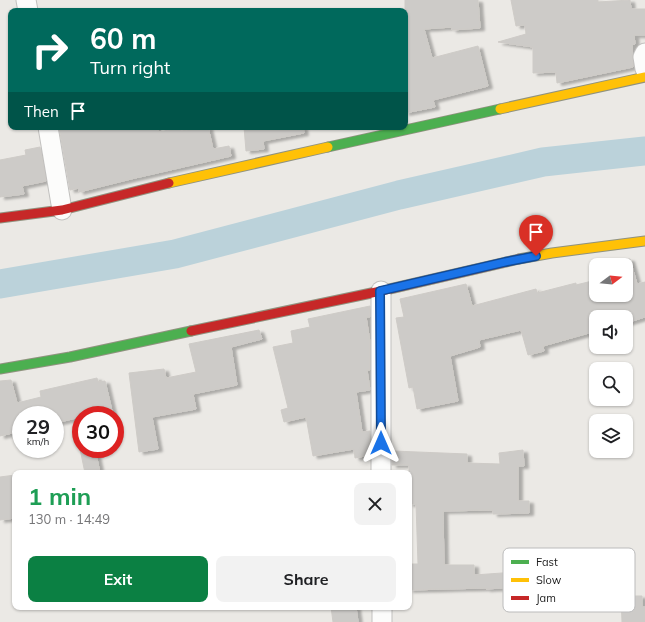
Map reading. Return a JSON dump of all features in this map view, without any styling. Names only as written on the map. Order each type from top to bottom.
[{"type":"street","points":[[645,53],[643,57],[645,69]]},
{"type":"street","points":[[408,129],[583,90],[619,84],[645,77]]},
{"type":"street","points":[[49,130],[62,210]]},
{"type":"street","points":[[0,218],[62,210],[142,189],[405,130]]},
{"type":"street","points":[[0,369],[70,357],[380,291],[505,262],[552,253],[609,245],[645,242]]},
{"type":"street","points":[[380,291],[381,470]]},
{"type":"street","points":[[382,610],[382,622]]},
{"type":"building","points":[[405,0],[478,0],[480,28],[452,30],[452,27],[424,29],[432,58],[478,46],[488,86],[433,100],[435,107],[408,112],[408,8],[405,8]]},
{"type":"building","points":[[511,0],[598,0],[598,2],[630,0],[631,9],[645,9],[645,35],[634,35],[635,44],[632,45],[633,67],[557,83],[556,72],[533,73],[533,47],[498,42],[526,34],[525,25],[516,26]]},
{"type":"building","points":[[60,130],[158,130],[158,132],[169,130],[209,130],[213,149],[229,146],[231,156],[79,192],[79,188],[70,190]]},
{"type":"building","points":[[244,130],[304,130],[304,133],[263,141],[264,149],[246,151]]},
{"type":"building","points":[[40,147],[46,181],[22,186],[24,194],[0,197],[0,160],[26,155],[25,150]]},
{"type":"building","points":[[633,270],[637,284],[645,282],[645,317],[633,321],[633,310],[589,310],[589,333],[543,346],[544,351],[528,355],[521,330],[479,340],[480,347],[450,356],[458,401],[417,409],[413,387],[409,388],[396,318],[404,317],[400,299],[466,284],[472,306],[536,289],[537,293],[576,283],[576,285],[589,282],[589,302],[633,302]]},
{"type":"building","points":[[370,306],[370,317],[366,317],[370,342],[370,370],[367,370],[370,390],[356,392],[362,432],[370,431],[370,455],[355,458],[354,449],[313,456],[306,417],[284,422],[281,410],[288,408],[273,347],[293,343],[291,331],[310,327],[308,319]]},
{"type":"building","points":[[259,330],[262,339],[231,347],[237,385],[193,394],[196,409],[152,417],[158,449],[139,452],[129,373],[164,369],[166,378],[196,372],[189,344]]},
{"type":"building","points":[[97,378],[98,382],[105,381],[111,406],[72,406],[72,419],[64,421],[64,406],[12,406],[12,433],[0,436],[0,381],[11,380],[17,403],[41,397],[40,391]]},
{"type":"building","points":[[523,450],[524,466],[518,466],[518,501],[529,501],[529,513],[493,514],[493,510],[443,511],[444,565],[474,565],[474,575],[503,573],[503,588],[412,590],[412,564],[418,564],[416,504],[412,504],[412,470],[409,470],[409,465],[392,465],[393,451],[467,454],[467,463],[500,464],[499,453]]},
{"type":"building","points":[[82,458],[97,458],[99,470],[84,470]]},
{"type":"building","points":[[12,475],[12,518],[0,520],[0,477]]},
{"type":"building","points":[[635,596],[642,596],[642,607],[645,607],[645,622],[622,622],[622,612],[635,612]]},
{"type":"building","points":[[331,610],[356,610],[358,622],[333,622]]},
{"type":"waterway","points":[[0,284],[175,254],[399,195],[543,162],[645,151]]},
{"type":"traffic: fast","points":[[408,129],[500,109]]},
{"type":"traffic: fast","points":[[328,147],[405,130]]},
{"type":"traffic: fast","points":[[0,369],[70,357],[191,331]]},
{"type":"traffic: slow","points":[[500,109],[645,77]]},
{"type":"traffic: slow","points":[[169,183],[328,147]]},
{"type":"traffic: slow","points":[[519,259],[552,253],[645,241]]},
{"type":"traffic: jam","points":[[0,218],[62,210],[169,183]]},
{"type":"traffic: jam","points":[[191,331],[381,291],[519,259]]},
{"type":"route","points":[[381,443],[380,291],[536,256]]}]
